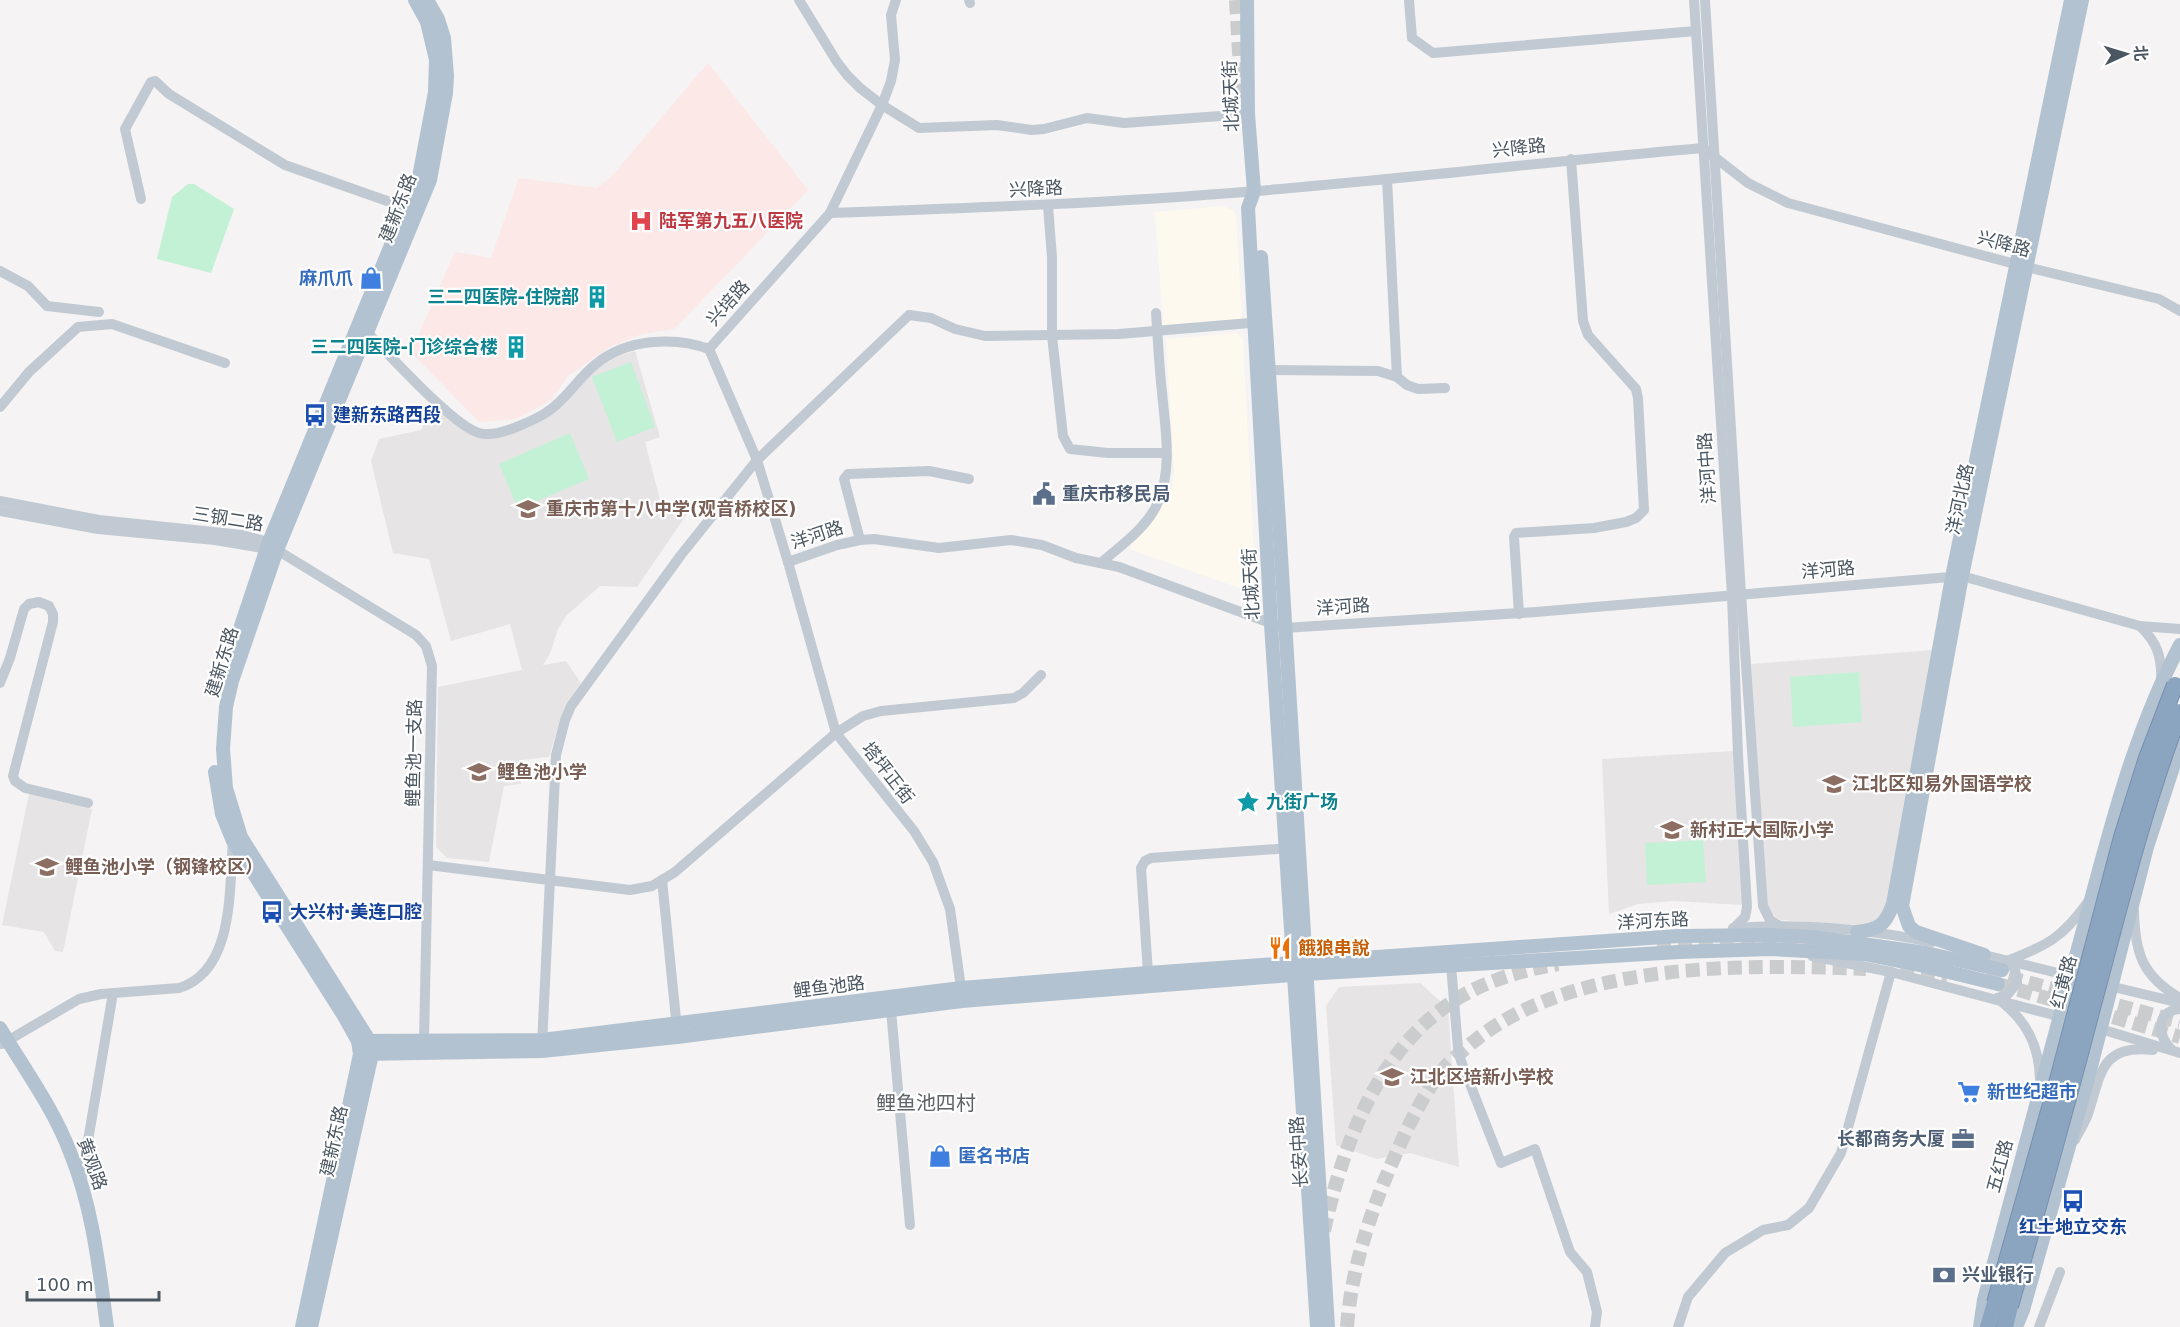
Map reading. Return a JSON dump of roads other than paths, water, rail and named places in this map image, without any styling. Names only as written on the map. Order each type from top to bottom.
[{"type":"highway","name":"红黄路","points":[[2003,1305],[2059,1076],[2122,837],[2172,680]]},
{"type":"highway","name":"红黄路","points":[[2003,1305],[2073,1080],[2136,842],[2160,762],[2180,712]]},
{"type":"highway","points":[[1988,1327],[2003,1305]]},
{"type":"highway","points":[[2003,1305],[2005,1327]]},
{"type":"main road","name":"建新东路","points":[[363,328],[419,177],[435,92],[433,40],[427,22],[415,0]]},
{"type":"main road","name":"建新东路","points":[[302,1327],[365,1047],[232,841],[217,790],[214,770],[215,729],[224,679],[271,548],[363,328],[430,180],[447,76],[444,38],[438,19],[427,0]]},
{"type":"main road","name":"北城天街","points":[[1247,0],[1248,114],[1254,191],[1248,208],[1260,322],[1299,968]]},
{"type":"main road","name":"洋河北路","points":[[1857,932],[1879,927],[1893,904],[2021,266],[2071,0]]},
{"type":"main road","name":"洋河北路","points":[[2021,266],[2082,0]]},
{"type":"main road","name":"建新东路","points":[[271,548],[226,707],[223,749],[226,788],[241,837],[365,1047],[311,1327]]},
{"type":"main road","name":"洋河北路","points":[[1957,576],[1902,906],[1909,927],[1916,932],[1984,955]]},
{"type":"main road","name":"五红路","points":[[1980,1327],[1984,1300],[2040,1090],[2133,755],[2172,680],[2180,645]]},
{"type":"main road","points":[[2016,1327],[2023,1310],[2101,1030],[2147,847],[2180,746]]},
{"type":"main road","points":[[2092,897],[2099,918],[2108,922],[2118,922],[2125,916],[2133,902]]},
{"type":"main road","name":"洋河东路","points":[[1299,968],[1678,936],[1770,935],[1813,937],[1926,953],[2002,972]]},
{"type":"main road","name":"洋河东路","points":[[1299,968],[1451,965],[1770,948],[1864,954],[1924,966],[2002,972]]},
{"type":"main road","name":"鲤鱼池路","points":[[365,1047],[542,1046],[891,1010],[962,995],[1299,968]]},
{"type":"main road","name":"鲤鱼池路","points":[[677,1031],[1148,973],[1299,968]]},
{"type":"main road","name":"长安中路","points":[[1299,968],[1317,1327]]},
{"type":"main road","name":"长安中路","points":[[1299,968],[1328,1327]]},
{"type":"main road","name":"黄观路","points":[[0,1028],[3,1042],[65,1154],[80,1201],[100,1327]]},
{"type":"main road","name":"鲤鱼池路","points":[[365,1047],[424,1040],[542,1046]]},
{"type":"main road","name":"黄观路","points":[[3,1042],[70,1150],[81,1182],[97,1248],[107,1327]]},
{"type":"main road","points":[[2040,1090],[2048,1085],[2064,1084],[2076,1092],[2081,1101]]},
{"type":"street","points":[[799,0],[837,62],[860,88],[914,125],[927,128],[997,125],[1032,130],[1088,118],[1124,123],[1248,114]]},
{"type":"street","name":"兴培路","points":[[363,328],[456,419],[478,433],[490,434],[502,433],[549,412],[598,361],[615,352],[634,346],[674,340],[692,342],[709,349],[830,213],[882,105],[894,70],[895,51],[891,15],[896,0]]},
{"type":"street","points":[[1409,0],[1412,38],[1433,53],[1696,31]]},
{"type":"street","name":"洋河中路","points":[[1694,0],[1737,595],[1763,906],[1770,920],[1780,926]]},
{"type":"street","name":"洋河中路","points":[[1705,0],[1737,595],[1738,755],[1748,907],[1745,917],[1733,928]]},
{"type":"street","points":[[141,199],[125,129],[151,82],[155,81],[169,94],[285,165],[407,208]]},
{"type":"street","name":"兴降路","points":[[830,213],[1048,206],[1254,191],[1703,148],[1714,159],[1748,183],[1788,203],[2021,266],[2159,299],[2180,311]]},
{"type":"street","points":[[1518,614],[1514,537],[1516,533],[1594,528],[1626,522],[1636,518],[1644,510],[1636,389],[1588,335],[1583,321],[1571,159]]},
{"type":"street","points":[[1388,179],[1397,378]]},
{"type":"street","points":[[1048,206],[1052,257],[1052,336],[1064,436],[1070,449],[1108,453],[1166,453]]},
{"type":"street","points":[[0,271],[28,286],[47,306],[99,312]]},
{"type":"street","points":[[1101,563],[1146,521],[1158,502],[1166,471],[1156,313]]},
{"type":"street","points":[[542,1046],[556,755],[565,720],[571,706],[681,555],[757,460],[909,315],[931,318],[955,329],[985,336],[1052,336],[1157,331],[1260,322]]},
{"type":"street","points":[[0,406],[29,372],[78,327],[112,324],[225,363]]},
{"type":"street","name":"洋河路","points":[[709,349],[757,460],[788,562],[837,544],[860,540],[939,548],[1011,540],[1042,545],[1076,558],[1101,563],[1178,588],[1278,626],[1518,614],[1957,576],[2140,626],[2180,629]]},
{"type":"street","points":[[1263,370],[1378,371],[1418,389],[1445,388]]},
{"type":"street","points":[[860,540],[844,478],[848,474],[929,471],[969,479]]},
{"type":"street","name":"三钢二路","points":[[0,501],[99,520],[242,535],[271,548]]},
{"type":"street","name":"三钢二路","points":[[0,511],[98,529],[271,548]]},
{"type":"street","name":"鲤鱼池一支路","points":[[271,548],[416,635],[430,652],[432,666],[424,1040]]},
{"type":"street","name":"塔坪正街","points":[[788,562],[836,733],[914,831],[933,861],[951,909],[962,995]]},
{"type":"street","points":[[0,683],[24,609],[28,603],[49,606],[53,614],[52,621],[13,776],[15,781],[25,788],[88,803]]},
{"type":"street","points":[[2140,626],[2152,638],[2158,649],[2162,665],[2172,680]]},
{"type":"street","points":[[428,866],[630,890],[652,886],[675,872],[836,733],[862,716],[881,711],[1014,698],[1023,693],[1041,675]]},
{"type":"street","points":[[3,1042],[79,999],[190,985],[205,970],[218,951],[223,937],[228,907],[232,841]]},
{"type":"street","points":[[1148,973],[1141,868],[1145,861],[1151,858],[1291,848]]},
{"type":"street","points":[[662,880],[677,1031]]},
{"type":"street","points":[[2002,972],[2062,934],[2092,897]]},
{"type":"street","points":[[2133,902],[2135,937],[2146,969],[2168,991],[2180,998]]},
{"type":"street","points":[[1678,936],[1733,928],[1780,926],[1857,932],[1929,942],[1984,955],[2002,972],[2071,976],[2180,1003]]},
{"type":"street","points":[[1770,948],[1890,972],[1997,998],[2177,1053]]},
{"type":"street","points":[[1451,965],[1461,1061],[1501,1163],[1535,1149],[1570,1252],[1587,1272],[1597,1312],[1595,1327]]},
{"type":"street","points":[[1997,998],[2007,995],[2017,983],[2015,969],[2002,972]]},
{"type":"street","points":[[1678,1327],[1688,1297],[1725,1253],[1763,1230],[1788,1226],[1809,1208],[1841,1153],[1890,972]]},
{"type":"street","points":[[81,1182],[113,993]]},
{"type":"street","points":[[1997,998],[2016,1013],[2032,1037],[2040,1064],[2040,1090]]},
{"type":"street","points":[[2177,1053],[2165,1043],[2160,1029],[2168,1013],[2180,1009]]},
{"type":"street","points":[[891,1010],[910,1225]]},
{"type":"street","points":[[2065,1160],[2087,1115],[2099,1075],[2112,1056],[2122,1051],[2135,1049],[2177,1053]]},
{"type":"street","points":[[2039,1327],[2060,1272]]},
{"type":"tunnel","points":[[1236,0],[1242,103]]},
{"type":"tunnel","points":[[1657,947],[1739,943],[1821,946]]},
{"type":"tunnel","points":[[1324,1231],[1342,1164],[1354,1131],[1386,1069],[1407,1042],[1432,1017],[1460,997],[1508,976],[1558,964]]},
{"type":"tunnel","points":[[1347,1327],[1352,1286],[1368,1224],[1391,1165],[1415,1114],[1447,1064],[1506,1019],[1552,998],[1603,983],[1656,974],[1765,967],[1866,969]]},
{"type":"tunnel","points":[[1900,972],[1947,976]]},
{"type":"tunnel","points":[[1988,972],[2077,995]]},
{"type":"tunnel","points":[[1998,984],[2074,1006]]},
{"type":"tunnel","points":[[2098,1000],[2180,1022]]},
{"type":"tunnel","points":[[2093,1011],[2180,1037]]},
{"type":"place","name":"陆军第九五八医院","points":[[641,221]]},
{"type":"place","name":"麻爪爪","points":[[371,278]]},
{"type":"place","name":"三二四医院-住院部","points":[[597,297]]},
{"type":"place","name":"三二四医院-门诊综合楼","points":[[516,347]]},
{"type":"place","name":"建新东路西段","points":[[315,415]]},
{"type":"place","name":"重庆市移民局","points":[[1044,494]]},
{"type":"place","name":"重庆市第十八中学(观音桥校区)","points":[[528,509]]},
{"type":"place","name":"鲤鱼池小学","points":[[479,772]]},
{"type":"place","name":"江北区知易外国语学校","points":[[1834,784]]},
{"type":"place","name":"九街广场","points":[[1248,802]]},
{"type":"place","name":"新村正大国际小学","points":[[1672,830]]},
{"type":"place","name":"鲤鱼池小学（钢锋校区）","points":[[47,867]]},
{"type":"place","name":"大兴村‧美连口腔","points":[[272,912]]},
{"type":"place","name":"餓狼串說","points":[[1280,948]]},
{"type":"place","name":"江北区培新小学校","points":[[1392,1077]]},
{"type":"place","name":"新世纪超市","points":[[1969,1092]]},
{"type":"place","name":"长都商务大厦","points":[[1963,1139]]},
{"type":"place","name":"匿名书店","points":[[940,1156]]},
{"type":"place","name":"红土地立交东","points":[[2073,1201]]},
{"type":"place","name":"兴业银行","points":[[1944,1275]]},
{"type":"district","name":"鲤鱼池四村","points":[[926,1103]]}]
